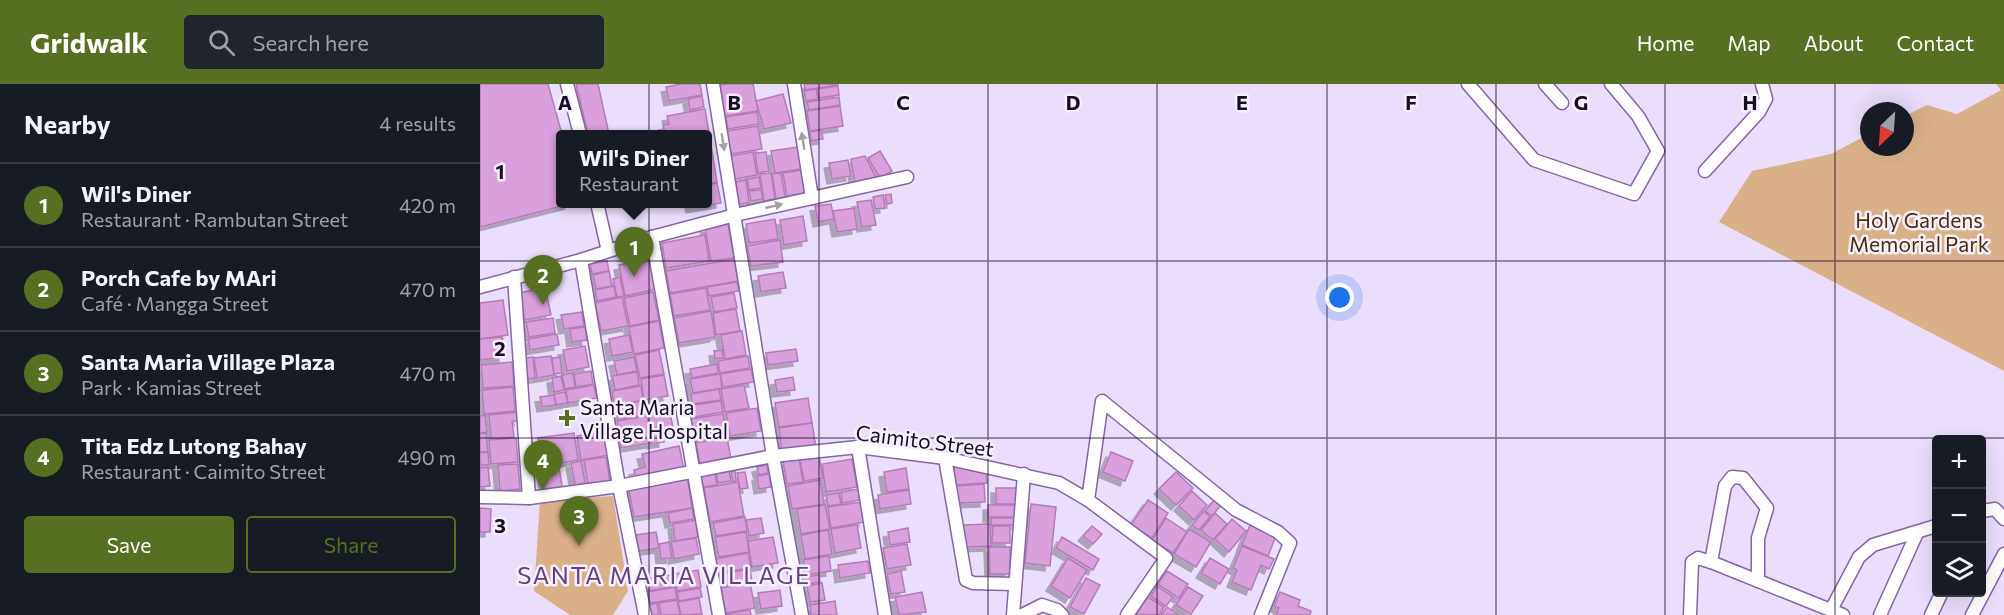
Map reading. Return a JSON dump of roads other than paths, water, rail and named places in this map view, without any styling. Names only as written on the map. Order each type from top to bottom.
[{"type":"street","points":[[567,84],[579,130]]},
{"type":"street","points":[[713,84],[773,456],[802,615]]},
{"type":"street","points":[[794,84],[812,198]]},
{"type":"street","points":[[1468,84],[1534,160],[1634,194],[1658,151],[1638,116],[1611,84]]},
{"type":"street","points":[[1545,84],[1562,104]]},
{"type":"street","points":[[1705,171],[1759,112],[1766,99],[1762,84]]},
{"type":"street","points":[[480,287],[735,215],[907,177]]},
{"type":"street","points":[[598,208],[608,251]]},
{"type":"street","points":[[651,237],[719,615]]},
{"type":"street","points":[[581,260],[619,486],[644,609],[634,615]]},
{"type":"street","points":[[514,277],[529,498]]},
{"type":"street","points":[[1088,500],[1102,402],[1236,510],[1278,532],[1290,543],[1261,615]]},
{"type":"street","points":[[858,447],[885,615]]},
{"type":"street","name":"Caimito Street","points":[[480,497],[529,498],[619,486],[773,456],[858,447],[945,458],[1059,483],[1088,500],[1166,558],[1127,615]]},
{"type":"street","points":[[945,458],[966,580],[973,583],[1014,584]]},
{"type":"street","points":[[1013,615],[1024,474]]},
{"type":"street","points":[[1711,562],[1725,486],[1732,477],[1743,478],[1767,508],[1758,538],[1758,581]]},
{"type":"street","points":[[1986,511],[1995,509],[2004,519]]},
{"type":"street","points":[[1831,610],[1859,557],[1866,550],[1873,545],[1932,527]]},
{"type":"street","points":[[1880,615],[1917,533]]},
{"type":"street","points":[[1972,615],[2004,554]]},
{"type":"street","points":[[1690,615],[1692,562],[1698,558],[1843,615]]},
{"type":"street","points":[[1931,615],[1940,597]]},
{"type":"street","points":[[1022,615],[1042,605],[1057,610],[1062,615]]},
{"type":"place","name":"Wil's Diner","points":[[634,277]]},
{"type":"place","name":"Porch Cafe by MAri","points":[[543,305]]},
{"type":"place","name":"Santa Maria Village Hospital","points":[[567,418]]},
{"type":"place","name":"Tita Edz Lutong Bahay","points":[[543,490]]},
{"type":"place","name":"Santa Maria Village Plaza","points":[[579,546]]},
{"type":"district","name":"SANTA MARIA VILLAGE","points":[[664,574]]},
{"type":"park label","name":"Holy Gardens Memorial Park","points":[[1919,231]]}]
